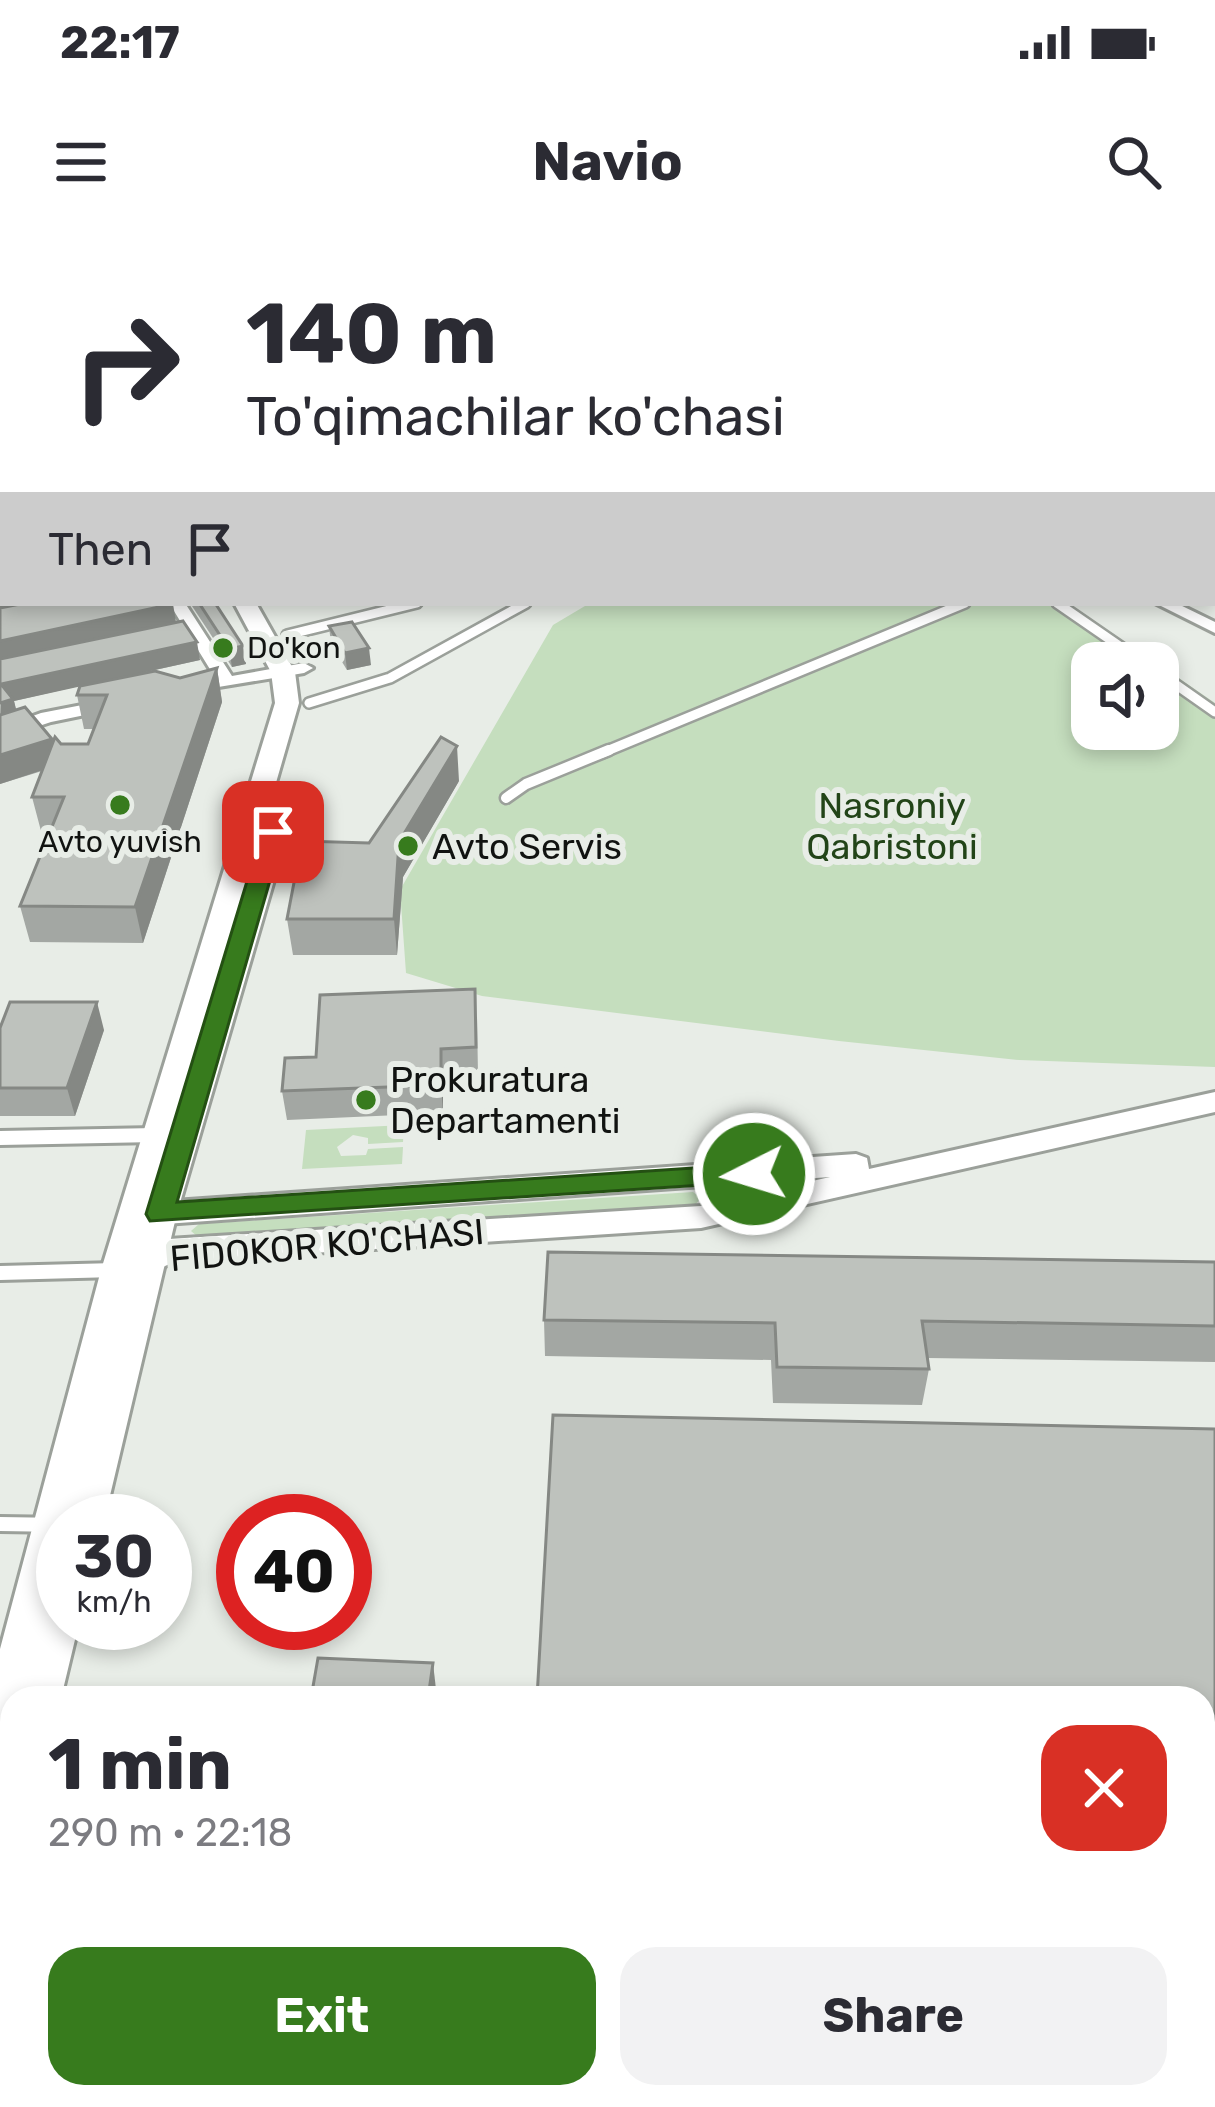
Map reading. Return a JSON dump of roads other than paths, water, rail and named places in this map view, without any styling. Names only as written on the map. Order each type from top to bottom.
[{"type":"main road","points":[[130,1258],[160,1214],[310,703],[293,670],[247,606]]},
{"type":"main road","points":[[74,1494],[157,1135],[287,703],[293,670],[287,635],[267,606]]},
{"type":"main road","points":[[14,1686],[36,1619]]},
{"type":"main road","points":[[43,1686],[52,1650]]},
{"type":"street","points":[[179,606],[227,682]]},
{"type":"street","points":[[1169,606],[1215,628]]},
{"type":"street","points":[[158,695],[293,670]]},
{"type":"street","points":[[0,734],[47,717],[136,699]]},
{"type":"street","name":"FIDOKOR KO'CHASI","points":[[130,1258],[169,1251],[701,1217],[1215,1102]]},
{"type":"street","name":"FIDOKOR KO'CHASI","points":[[160,1214],[964,1156]]},
{"type":"lane","points":[[287,635],[405,606]]},
{"type":"lane","points":[[310,703],[390,678],[521,606]]},
{"type":"lane","points":[[506,798],[526,784],[957,606]]},
{"type":"lane","points":[[1061,606],[1114,642]]},
{"type":"lane","points":[[172,633],[193,628]]},
{"type":"lane","points":[[1179,687],[1215,712]]},
{"type":"lane","points":[[0,1138],[157,1135]]},
{"type":"lane","points":[[0,1273],[130,1258]]},
{"type":"lane","points":[[0,1524],[36,1524]]},
{"type":"place","name":"Do'kon","points":[[223,648]]},
{"type":"place","name":"Avto yuvish","points":[[120,805]]},
{"type":"place","name":"Avto Servis","points":[[408,846]]},
{"type":"place","name":"Prokuratura Departamenti","points":[[366,1100]]},
{"type":"park label","name":"Nasroniy Qabristoni","points":[[892,826]]}]
